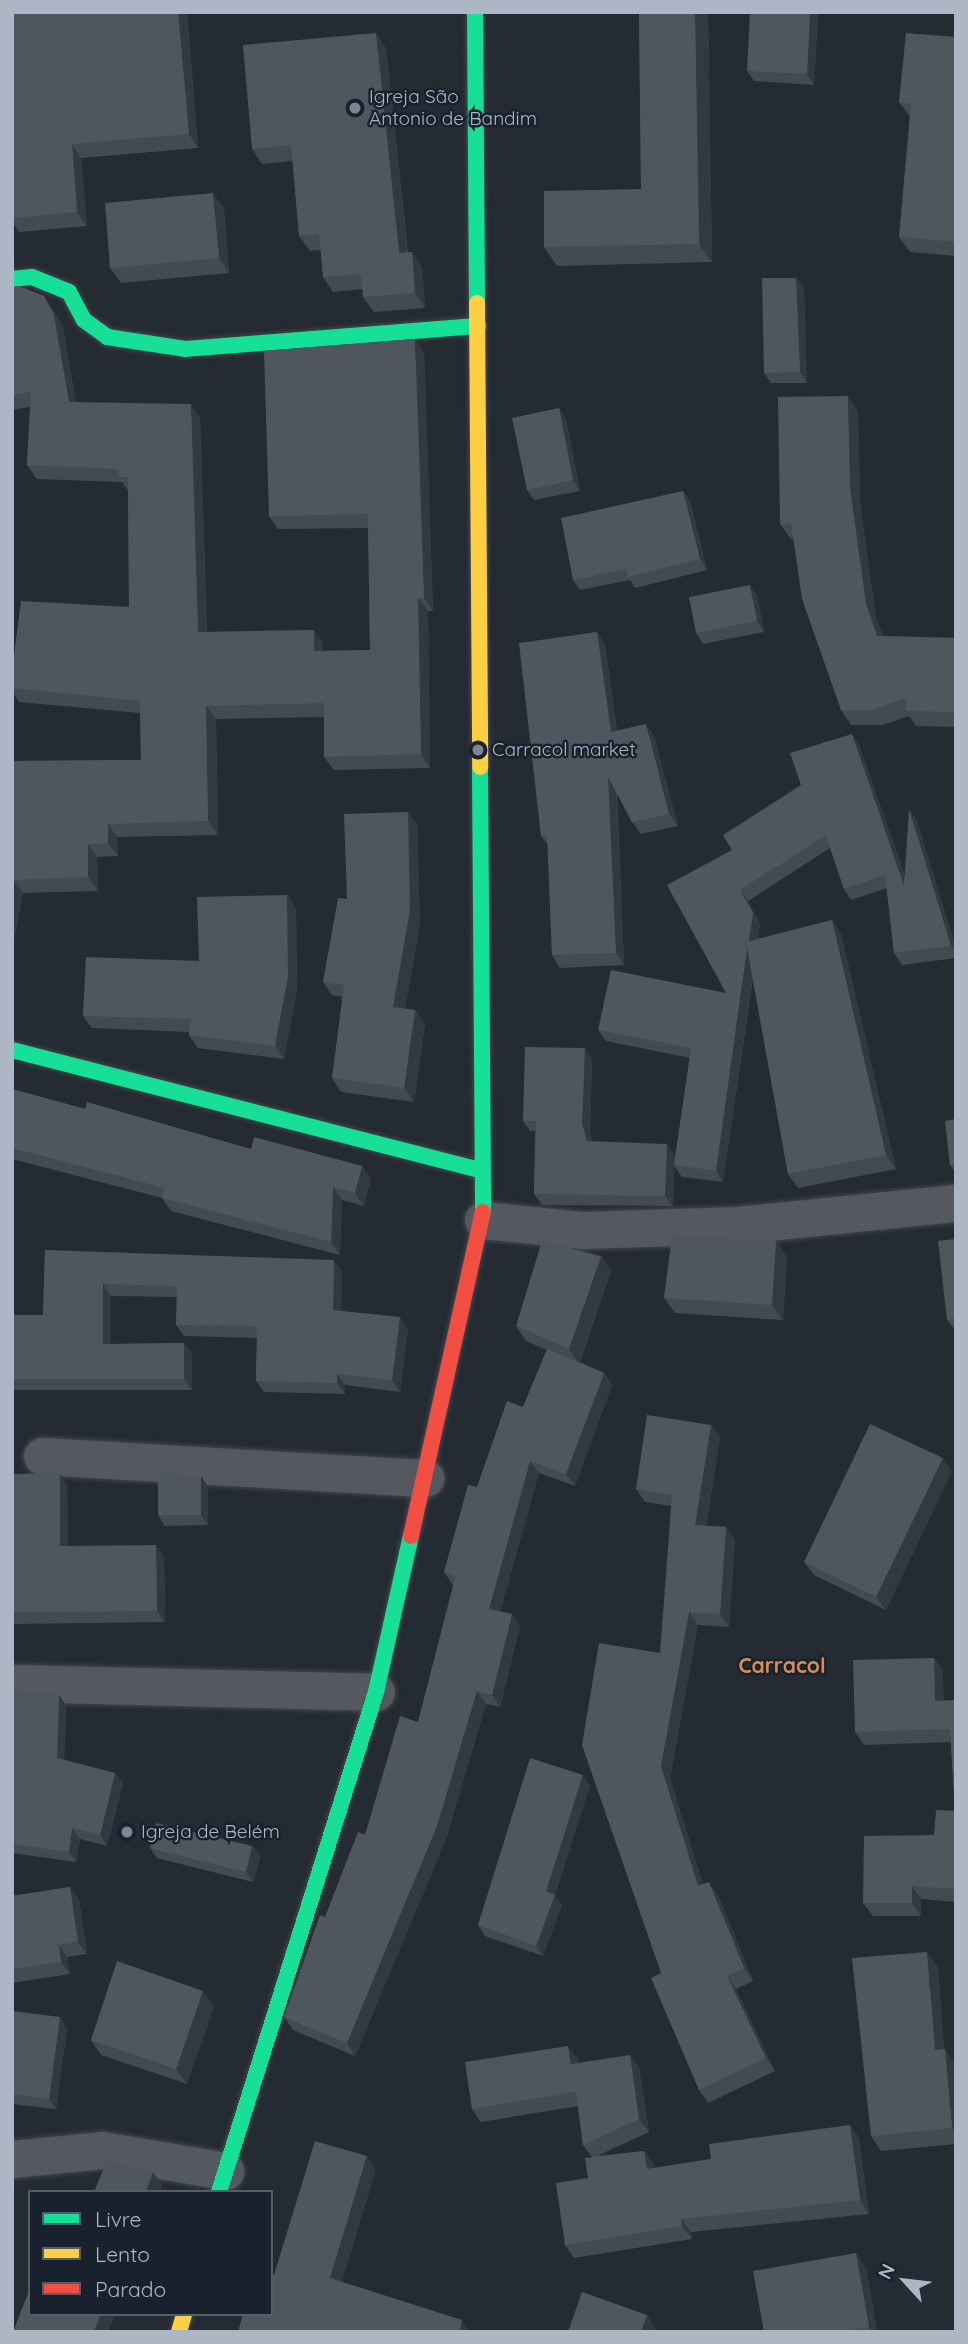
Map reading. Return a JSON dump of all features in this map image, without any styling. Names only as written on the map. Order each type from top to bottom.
[{"type":"street","points":[[12,2159],[102,2150],[222,2182],[376,1692],[483,1220],[475,12]]},
{"type":"street","points":[[12,279],[32,277],[69,292],[84,320],[107,337],[185,349],[478,326]]},
{"type":"street","points":[[12,1050],[482,1171]]},
{"type":"street","points":[[483,1220],[582,1230],[737,1225],[956,1203]]},
{"type":"street","points":[[42,1456],[425,1478]]},
{"type":"street","points":[[12,1683],[376,1692]]},
{"type":"building","points":[[12,12],[178,12],[189,134],[72,144],[77,212],[12,218]]},
{"type":"building","points":[[639,12],[695,12],[699,244],[544,247],[544,191],[641,189]]},
{"type":"building","points":[[750,12],[810,12],[807,74],[747,71]]},
{"type":"building","points":[[376,33],[399,253],[412,252],[415,293],[363,297],[361,274],[323,277],[319,234],[299,236],[291,145],[252,149],[243,45]]},
{"type":"building","points":[[906,33],[956,37],[956,242],[899,237],[911,104],[899,102]]},
{"type":"building","points":[[213,193],[219,258],[110,268],[105,203]]},
{"type":"building","points":[[762,278],[796,278],[800,372],[764,373]]},
{"type":"building","points":[[19,286],[44,296],[54,315],[69,402],[191,404],[198,632],[314,630],[314,651],[370,650],[368,514],[269,516],[264,351],[415,339],[424,598],[418,598],[421,754],[324,757],[324,703],[206,706],[208,821],[108,824],[108,843],[88,844],[88,877],[14,880],[12,889],[12,761],[141,760],[140,701],[12,688],[21,601],[129,607],[128,477],[119,477],[119,469],[27,465],[31,392],[12,395],[12,287]]},
{"type":"building","points":[[848,396],[850,488],[866,604],[877,636],[956,638],[956,712],[906,711],[906,698],[872,710],[841,710],[802,599],[791,523],[780,524],[778,397]]},
{"type":"building","points":[[559,408],[573,480],[527,490],[512,418]]},
{"type":"building","points":[[683,491],[700,559],[628,577],[626,569],[573,580],[561,518]]},
{"type":"building","points":[[750,585],[757,621],[696,633],[689,597]]},
{"type":"building","points":[[597,632],[611,732],[646,724],[669,814],[632,822],[608,777],[616,953],[552,955],[547,835],[541,836],[519,643]]},
{"type":"building","points":[[852,734],[904,886],[909,809],[951,946],[894,953],[885,875],[844,889],[826,835],[740,890],[753,913],[749,941],[746,942],[716,1171],[674,1165],[691,1048],[598,1030],[611,970],[726,993],[667,885],[732,850],[723,835],[801,785],[790,753]]},
{"type":"building","points":[[408,812],[410,910],[393,1007],[415,1010],[404,1088],[332,1078],[344,985],[323,982],[338,898],[347,899],[344,814]]},
{"type":"building","points":[[287,895],[288,977],[275,1046],[189,1035],[191,1019],[83,1016],[86,957],[199,961],[197,897]]},
{"type":"building","points":[[832,920],[886,1155],[788,1174],[746,942]]},
{"type":"building","points":[[525,1047],[585,1048],[582,1124],[587,1141],[667,1144],[665,1196],[534,1194],[536,1121],[523,1121]]},
{"type":"building","points":[[12,1089],[85,1109],[87,1102],[251,1149],[254,1137],[362,1166],[355,1193],[333,1187],[331,1242],[162,1198],[164,1188],[12,1148]]},
{"type":"building","points":[[956,1119],[956,1165],[950,1165],[945,1121]]},
{"type":"building","points":[[672,1235],[776,1241],[772,1305],[664,1298]]},
{"type":"building","points":[[956,1239],[956,1318],[947,1320],[938,1241]]},
{"type":"building","points":[[542,1241],[601,1256],[569,1349],[516,1326]]},
{"type":"building","points":[[45,1250],[334,1260],[333,1310],[400,1317],[392,1380],[337,1374],[337,1383],[256,1381],[257,1326],[176,1325],[177,1286],[103,1284],[103,1344],[184,1343],[184,1379],[12,1379],[12,1315],[43,1315]]},
{"type":"building","points":[[547,1349],[604,1373],[566,1474],[530,1461],[489,1609],[512,1614],[492,1695],[477,1691],[437,1826],[347,2043],[284,2017],[320,1915],[325,1917],[358,1832],[365,1835],[400,1716],[418,1722],[456,1576],[444,1572],[468,1485],[477,1487],[507,1401],[523,1407]]},
{"type":"building","points":[[647,1415],[711,1425],[695,1525],[726,1527],[720,1614],[689,1612],[661,1766],[698,1886],[709,1882],[744,1968],[727,1976],[766,2058],[699,2090],[651,1978],[661,1973],[582,1745],[599,1643],[660,1653],[672,1495],[636,1489]]},
{"type":"building","points":[[870,1424],[943,1458],[876,1597],[804,1562]]},
{"type":"building","points":[[60,1473],[60,1546],[156,1545],[157,1611],[12,1612],[12,1474]]},
{"type":"building","points":[[158,1474],[201,1476],[201,1515],[158,1515]]},
{"type":"building","points":[[934,1658],[935,1701],[956,1700],[956,1889],[912,1886],[912,1903],[863,1903],[864,1836],[934,1835],[936,1810],[955,1811],[950,1729],[855,1732],[853,1660]]},
{"type":"building","points":[[12,1692],[59,1695],[57,1758],[115,1773],[100,1835],[72,1828],[69,1852],[12,1844]]},
{"type":"building","points":[[530,1758],[583,1775],[546,1891],[555,1895],[536,1946],[478,1925]]},
{"type":"building","points":[[156,1823],[252,1846],[246,1872],[150,1848]]},
{"type":"building","points":[[70,1887],[78,1942],[59,1945],[61,1962],[12,1969],[12,1896]]},
{"type":"building","points":[[927,1952],[935,2050],[945,2049],[952,2128],[871,2136],[852,1958]]},
{"type":"building","points":[[117,1961],[203,1991],[176,2069],[91,2040]]},
{"type":"building","points":[[12,2011],[60,2017],[49,2099],[12,2094]]},
{"type":"building","points":[[568,2046],[571,2064],[630,2055],[639,2119],[583,2145],[576,2092],[472,2109],[465,2062]]},
{"type":"building","points":[[850,2125],[860,2200],[681,2219],[682,2226],[565,2245],[556,2183],[588,2178],[585,2158],[644,2151],[647,2169],[711,2159],[709,2144]]},
{"type":"building","points":[[315,2141],[367,2156],[330,2278],[462,2320],[460,2332],[238,2332],[242,2316],[273,2316],[274,2275]]},
{"type":"building","points":[[107,2160],[153,2172],[147,2190],[95,2190]]},
{"type":"building","points":[[856,2253],[869,2327],[842,2332],[764,2332],[753,2271]]},
{"type":"building","points":[[582,2292],[647,2315],[641,2332],[568,2332]]},
{"type":"building","points":[[28,2293],[28,2316],[100,2316],[94,2332],[13,2332]]},
{"type":"traffic: fast","points":[[475,12],[477,303]]},
{"type":"traffic: fast","points":[[12,279],[32,277],[69,292],[84,320],[107,337],[185,349],[478,326]]},
{"type":"traffic: fast","points":[[480,767],[483,1212]]},
{"type":"traffic: fast","points":[[12,1050],[482,1171]]},
{"type":"traffic: fast","points":[[220,2190],[376,1692],[411,1536]]},
{"type":"traffic: slow","points":[[477,303],[480,767]]},
{"type":"traffic: slow","points":[[179,2332],[183,2316]]},
{"type":"traffic: jam","points":[[411,1536],[483,1212]]},
{"type":"place","name":"Igreja São Antonio de Bandim","points":[[355,108]]},
{"type":"place","name":"Carracol market","points":[[478,750]]},
{"type":"place","name":"Igreja de Belém","points":[[127,1832]]},
{"type":"district","name":"Carracol","points":[[782,1665]]}]
